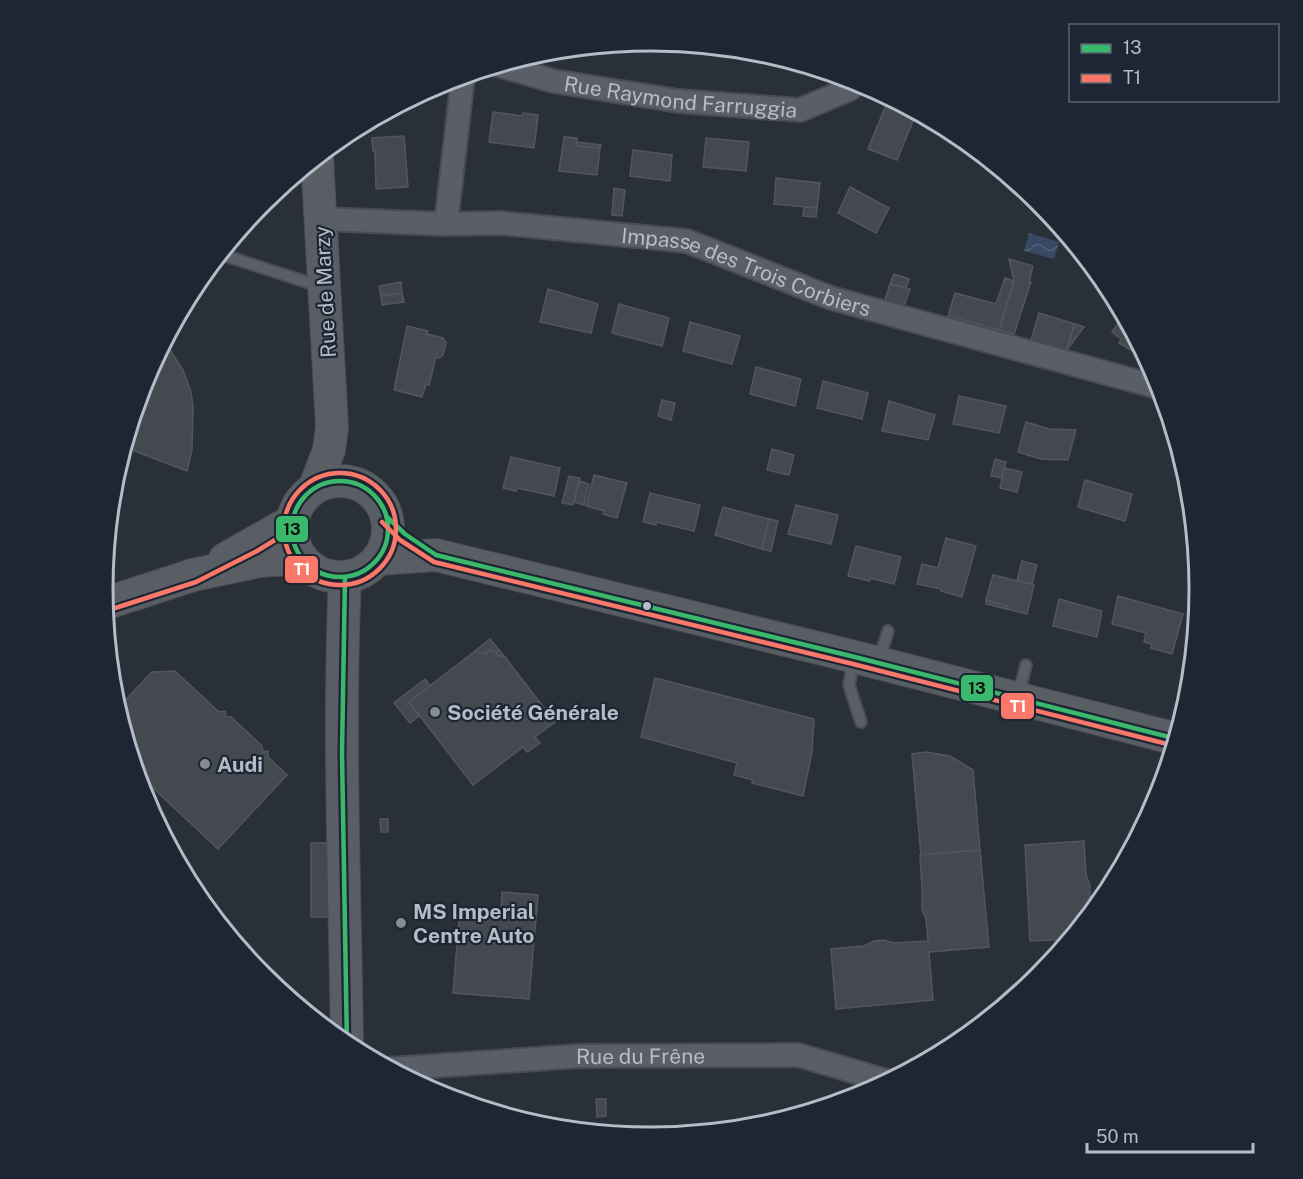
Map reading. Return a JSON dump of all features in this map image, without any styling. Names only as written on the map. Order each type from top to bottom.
[{"type":"main road","name":"Rue de Marzy","points":[[315,487],[329,450],[333,427],[318,167]]},
{"type":"main road","name":"Rue de Marzy","points":[[333,427],[357,483]]},
{"type":"main road","points":[[343,480],[357,483],[381,502],[387,517],[388,532],[385,546],[378,559],[369,568],[345,577],[329,576],[314,570],[301,558],[295,547],[292,521],[296,508],[304,496],[315,487],[328,481],[343,480]]},
{"type":"main road","points":[[387,517],[405,534],[436,555]]},
{"type":"main road","points":[[193,575],[254,544],[292,521]]},
{"type":"main road","points":[[378,559],[436,555],[1169,737]]},
{"type":"main road","points":[[113,601],[193,575],[260,561],[301,558]]},
{"type":"main road","points":[[345,577],[343,715],[347,1033]]},
{"type":"street","name":"Rue Raymond Farruggia","points":[[512,69],[553,81],[678,101],[800,110],[850,89]]},
{"type":"street","points":[[446,224],[462,86]]},
{"type":"street","name":"Impasse des Trois Corbiers","points":[[321,219],[446,224],[500,223],[687,241],[831,298],[1150,385]]},
{"type":"street","name":"Rue du Frêne","points":[[405,1068],[579,1056],[798,1055],[877,1078]]},
{"type":"lane","points":[[228,257],[325,289]]},
{"type":"lane","points":[[861,722],[849,685],[888,631]]},
{"type":"lane","points":[[1018,699],[1026,665]]},
{"type":"water","points":[[1029,233],[1059,242],[1054,259],[1024,251]]},
{"type":"building","points":[[886,105],[914,119],[897,160],[868,149]]},
{"type":"building","points":[[493,112],[522,116],[523,113],[538,115],[534,148],[489,142]]},
{"type":"building","points":[[404,136],[408,187],[376,189],[375,151],[373,151],[372,138]]},
{"type":"building","points":[[564,137],[577,138],[576,146],[600,148],[597,175],[559,171]]},
{"type":"building","points":[[706,138],[749,142],[746,171],[703,167]]},
{"type":"building","points":[[577,142],[601,145],[600,148],[576,146]]},
{"type":"building","points":[[633,150],[672,155],[670,181],[630,176]]},
{"type":"building","points":[[776,178],[820,183],[817,208],[774,204]]},
{"type":"building","points":[[850,187],[889,208],[876,233],[838,213]]},
{"type":"building","points":[[614,188],[625,190],[622,216],[612,215]]},
{"type":"building","points":[[804,207],[817,208],[816,217],[803,216]]},
{"type":"building","points":[[1009,259],[1033,266],[1029,282],[1031,282],[1014,334],[999,330],[1014,281]]},
{"type":"building","points":[[894,274],[909,279],[906,288],[890,284]]},
{"type":"building","points":[[1005,278],[1014,281],[999,330],[948,316],[955,293],[996,304]]},
{"type":"building","points":[[401,282],[402,293],[381,296],[379,286]]},
{"type":"building","points":[[890,284],[910,289],[903,308],[884,303]]},
{"type":"building","points":[[548,289],[598,304],[591,333],[540,322]]},
{"type":"building","points":[[402,293],[404,302],[382,305],[381,296]]},
{"type":"building","points":[[619,304],[669,318],[662,346],[612,333]]},
{"type":"building","points":[[1039,313],[1075,324],[1066,351],[1031,340]]},
{"type":"building","points":[[690,322],[740,336],[732,364],[683,351]]},
{"type":"building","points":[[1119,322],[1135,352],[1119,343],[1121,339],[1112,332]]},
{"type":"building","points":[[1075,324],[1084,327],[1066,351]]},
{"type":"building","points":[[407,326],[428,331],[427,334],[443,338],[446,343],[443,355],[436,357],[429,385],[426,384],[422,397],[394,390]]},
{"type":"building","points":[[171,348],[183,370],[191,392],[193,406],[192,450],[187,471],[131,450],[154,383]]},
{"type":"building","points":[[756,367],[801,379],[795,406],[750,394]]},
{"type":"building","points":[[823,381],[868,393],[862,419],[817,408]]},
{"type":"building","points":[[959,396],[1006,406],[999,433],[953,424]]},
{"type":"building","points":[[662,400],[675,403],[671,420],[658,416]]},
{"type":"building","points":[[889,401],[935,415],[928,440],[882,431]]},
{"type":"building","points":[[1026,422],[1049,429],[1076,430],[1068,460],[1041,459],[1018,452]]},
{"type":"building","points":[[772,449],[794,455],[789,475],[767,470]]},
{"type":"building","points":[[511,457],[560,468],[554,496],[517,488],[516,491],[503,488]]},
{"type":"building","points":[[995,459],[1006,462],[1002,478],[991,476]]},
{"type":"building","points":[[1004,468],[1022,472],[1017,492],[1000,488]]},
{"type":"building","points":[[594,475],[627,483],[617,518],[603,514],[604,511],[586,506]]},
{"type":"building","points":[[569,476],[580,478],[573,505],[562,503]]},
{"type":"building","points":[[1085,480],[1132,494],[1125,521],[1078,507]]},
{"type":"building","points":[[579,481],[589,484],[584,505],[574,502]]},
{"type":"building","points":[[650,493],[700,505],[694,531],[656,522],[656,525],[643,522]]},
{"type":"building","points":[[796,505],[838,515],[831,544],[788,534]]},
{"type":"building","points":[[723,507],[769,519],[762,549],[715,535]]},
{"type":"building","points":[[769,519],[778,521],[771,551],[762,549]]},
{"type":"building","points":[[946,538],[976,546],[962,597],[941,591],[941,589],[917,584],[922,564],[938,568]]},
{"type":"building","points":[[856,546],[901,557],[894,584],[848,576]]},
{"type":"building","points":[[1022,561],[1037,565],[1032,584],[1017,581]]},
{"type":"building","points":[[993,575],[1034,585],[1027,614],[986,600]]},
{"type":"building","points":[[1118,596],[1183,614],[1172,654],[1151,648],[1152,644],[1144,642],[1146,633],[1112,624]]},
{"type":"building","points":[[1059,599],[1102,611],[1097,637],[1053,626]]},
{"type":"building","points":[[986,600],[1008,606],[1007,609],[986,604]]},
{"type":"building","points":[[490,639],[505,657],[488,650],[486,654],[475,651]]},
{"type":"building","points":[[488,650],[505,657],[555,722],[535,737],[540,743],[527,752],[523,747],[473,785],[409,702],[475,651],[486,654]]},
{"type":"building","name":"Audi","points":[[175,671],[219,712],[225,711],[226,717],[231,717],[262,746],[263,752],[268,751],[268,757],[287,775],[218,849],[150,785],[131,729],[124,701],[152,672]]},
{"type":"building","points":[[655,678],[814,719],[812,752],[803,796],[752,783],[753,780],[734,775],[737,763],[641,737]]},
{"type":"building","points":[[425,679],[430,686],[409,702],[419,716],[410,723],[394,703]]},
{"type":"building","points":[[926,752],[950,756],[973,770],[980,850],[921,855],[912,754]]},
{"type":"building","points":[[380,819],[388,819],[388,832],[381,832]]},
{"type":"building","points":[[1084,841],[1086,875],[1090,885],[1089,902],[1060,940],[1030,941],[1025,845]]},
{"type":"building","points":[[311,843],[330,843],[332,917],[311,917]]},
{"type":"building","points":[[980,850],[989,947],[929,952],[933,1000],[836,1009],[831,949],[864,946],[874,941],[884,940],[894,943],[928,941],[926,919],[922,909],[920,855]]},
{"type":"building","points":[[502,892],[538,895],[529,999],[453,993],[460,909],[501,912]]},
{"type":"building","points":[[596,1099],[606,1099],[606,1116],[597,1117]]},
{"type":"transit line","name":"T1","points":[[340,473],[361,478],[379,490],[391,508],[396,529],[391,550],[379,568],[361,580],[340,585],[319,580],[301,568],[289,550],[284,529],[289,508],[301,490],[319,478],[340,473]]},
{"type":"transit line","name":"13","points":[[340,481],[358,484],[374,495],[385,511],[388,529],[385,547],[374,563],[358,574],[340,577],[322,574],[306,563],[295,547],[292,529],[295,511],[306,495],[322,484],[340,481]]},
{"type":"transit line","name":"13","points":[[387,517],[405,534],[436,555],[855,657],[1169,737]]},
{"type":"transit line","name":"T1","points":[[382,522],[400,540],[434,562],[853,664],[1167,744]]},
{"type":"transit line","name":"T1","points":[[114,609],[196,582],[257,551],[296,527]]},
{"type":"transit line","name":"13","points":[[345,577],[342,753],[347,1033]]},
{"type":"place","name":"Société Générale","points":[[435,712]]},
{"type":"place","name":"Audi","points":[[205,764]]},
{"type":"place","name":"MS Imperial Centre Auto","points":[[401,923]]}]
